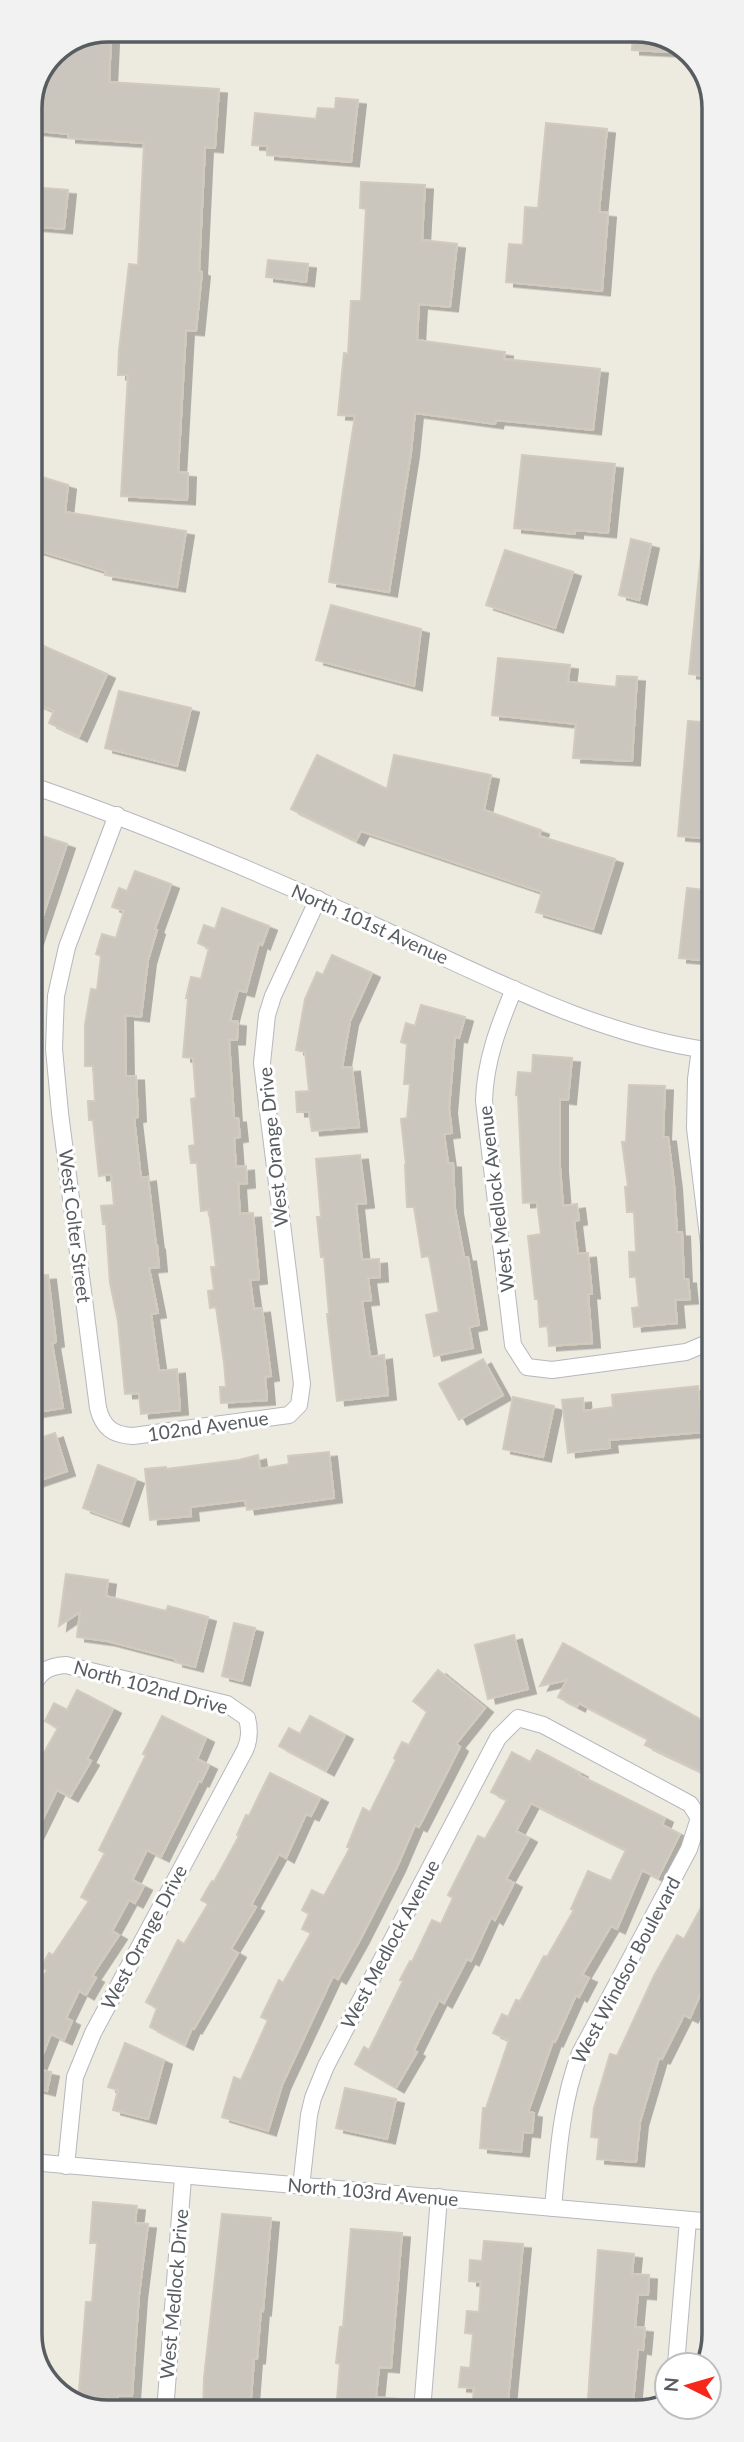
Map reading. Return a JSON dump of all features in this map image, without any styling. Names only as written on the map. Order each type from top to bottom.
[{"type":"street","name":"North 101st Avenue","points":[[42,789],[117,815],[318,899],[514,989],[637,1035],[702,1049]]},
{"type":"street","name":"West Colter Street","points":[[112,1433],[101,1421],[98,1408],[54,1049],[57,996],[64,960],[117,815]]},
{"type":"street","name":"West Orange Drive","points":[[299,1405],[302,1384],[262,1063],[267,1015],[273,996],[318,899]]},
{"type":"street","name":"West Medlock Avenue","points":[[514,989],[488,1062],[484,1101],[513,1345],[527,1367],[551,1370],[686,1352],[702,1344]]},
{"type":"street","points":[[702,1068],[695,1092],[695,1128],[702,1186]]},
{"type":"street","name":"102nd Avenue","points":[[112,1433],[133,1436],[289,1415],[299,1405]]},
{"type":"street","name":"North 102nd Drive","points":[[42,1671],[52,1665],[66,1664],[227,1704],[247,1718]]},
{"type":"street","name":"West Orange Drive","points":[[66,2166],[73,2093],[80,2062],[250,1740],[247,1718]]},
{"type":"street","name":"West Medlock Avenue","points":[[302,2187],[309,2115],[326,2066],[498,1738],[519,1718],[542,1725],[690,1804],[699,1818]]},
{"type":"street","name":"West Windsor Boulevard","points":[[553,2208],[563,2112],[571,2074],[690,1849],[699,1818]]},
{"type":"street","name":"North 103rd Avenue","points":[[42,2163],[702,2221]]},
{"type":"street","name":"West Medlock Drive","points":[[166,2400],[183,2177]]},
{"type":"street","points":[[423,2400],[439,2197]]},
{"type":"street","points":[[677,2351],[688,2220]]},
{"type":"building","points":[[111,42],[109,82],[219,89],[215,148],[205,147],[199,271],[202,272],[196,331],[186,330],[178,472],[188,473],[187,500],[121,496],[128,375],[118,375],[119,350],[129,264],[138,265],[144,143],[68,138],[68,134],[42,131],[43,95],[53,71],[61,61],[71,53],[95,43]]},
{"type":"building","points":[[632,42],[640,42],[671,52],[632,50]]},
{"type":"building","points":[[336,98],[358,100],[351,162],[267,155],[267,146],[252,145],[255,113],[316,119],[318,108],[335,109]]},
{"type":"building","points":[[546,123],[607,129],[599,212],[608,213],[602,291],[506,282],[509,244],[523,245],[525,207],[538,208]]},
{"type":"building","points":[[361,182],[425,185],[422,240],[457,244],[450,307],[419,304],[417,340],[505,352],[504,359],[600,369],[593,430],[496,420],[495,424],[415,413],[389,592],[329,582],[355,416],[338,415],[344,353],[348,354],[351,301],[361,301],[366,209],[360,208]]},
{"type":"building","points":[[42,188],[68,190],[64,229],[42,227]]},
{"type":"building","points":[[268,260],[308,264],[306,282],[266,277]]},
{"type":"building","points":[[522,455],[615,464],[608,533],[575,530],[575,534],[514,528]]},
{"type":"building","points":[[42,477],[68,485],[65,512],[186,531],[177,587],[105,575],[106,571],[42,552]]},
{"type":"building","points":[[631,539],[651,544],[639,600],[619,595]]},
{"type":"building","points":[[702,545],[702,676],[689,674]]},
{"type":"building","points":[[505,550],[573,572],[555,628],[486,605]]},
{"type":"building","points":[[331,605],[421,629],[414,686],[316,660]]},
{"type":"building","points":[[42,645],[107,674],[79,737],[49,723],[54,711],[42,706]]},
{"type":"building","points":[[498,658],[570,665],[568,682],[616,687],[617,676],[637,677],[632,761],[573,758],[576,724],[492,715]]},
{"type":"building","points":[[119,691],[191,708],[177,766],[105,748]]},
{"type":"building","points":[[688,721],[702,722],[702,838],[678,836]]},
{"type":"building","points":[[317,755],[387,789],[394,755],[491,775],[484,810],[541,830],[539,836],[615,859],[593,929],[536,912],[542,892],[361,831],[356,841],[291,809]]},
{"type":"building","points":[[42,836],[67,844],[42,919]]},
{"type":"building","points":[[135,871],[171,884],[155,929],[157,930],[148,960],[141,1017],[125,1015],[126,1076],[136,1076],[138,1117],[134,1118],[141,1178],[148,1177],[157,1245],[159,1267],[149,1268],[158,1313],[151,1314],[159,1371],[177,1369],[180,1410],[141,1414],[139,1393],[125,1394],[118,1321],[110,1283],[106,1224],[103,1224],[101,1206],[114,1205],[111,1174],[99,1176],[93,1120],[89,1120],[88,1101],[95,1101],[93,1066],[85,1066],[85,1025],[91,989],[97,990],[101,956],[96,954],[102,934],[116,938],[124,911],[112,907],[119,888],[127,891]]},
{"type":"building","points":[[687,888],[702,890],[702,960],[679,958]]},
{"type":"building","points":[[222,908],[269,926],[262,945],[259,943],[246,992],[238,990],[230,1021],[238,1022],[237,1040],[229,1040],[234,1118],[238,1118],[240,1137],[234,1138],[236,1167],[246,1166],[247,1183],[238,1184],[240,1214],[253,1213],[259,1279],[250,1280],[254,1309],[262,1308],[271,1376],[265,1377],[267,1400],[221,1403],[220,1387],[226,1387],[224,1362],[216,1307],[210,1308],[208,1291],[214,1290],[211,1267],[216,1267],[209,1210],[201,1211],[197,1163],[191,1163],[189,1146],[195,1145],[191,1099],[196,1098],[193,1058],[183,1057],[186,998],[191,977],[201,979],[209,948],[198,943],[204,925],[215,929]]},
{"type":"building","points":[[332,955],[372,973],[350,1021],[342,1068],[352,1067],[359,1127],[312,1131],[309,1112],[297,1112],[296,1092],[309,1091],[305,1052],[296,1050],[305,999],[317,972],[323,975]]},
{"type":"building","points":[[421,1005],[465,1017],[459,1038],[455,1037],[449,1109],[452,1133],[444,1134],[448,1163],[453,1163],[455,1209],[464,1257],[468,1257],[479,1325],[469,1327],[473,1348],[434,1356],[426,1315],[439,1312],[429,1256],[422,1257],[414,1207],[407,1207],[401,1119],[407,1118],[410,1084],[404,1084],[407,1044],[401,1042],[406,1023],[415,1026]]},
{"type":"building","points":[[533,1055],[572,1058],[568,1100],[560,1099],[560,1167],[563,1206],[577,1204],[579,1220],[574,1221],[578,1254],[588,1253],[592,1294],[588,1294],[592,1343],[549,1346],[548,1326],[540,1327],[528,1236],[541,1234],[537,1202],[523,1203],[516,1095],[518,1072],[532,1073]]},
{"type":"building","points":[[629,1085],[665,1086],[663,1137],[668,1137],[677,1232],[682,1232],[684,1279],[688,1279],[690,1299],[675,1300],[677,1323],[634,1327],[632,1308],[639,1307],[636,1277],[630,1277],[629,1252],[636,1252],[634,1212],[627,1212],[625,1187],[628,1186],[622,1142],[626,1142]]},
{"type":"building","points":[[360,1155],[366,1203],[356,1204],[362,1260],[379,1259],[380,1277],[368,1278],[371,1300],[362,1301],[370,1357],[384,1355],[388,1395],[337,1401],[327,1314],[324,1257],[321,1257],[317,1217],[321,1217],[316,1159]]},
{"type":"building","points":[[42,1275],[48,1275],[56,1342],[52,1343],[63,1408],[42,1411]]},
{"type":"building","points":[[483,1359],[503,1395],[459,1420],[439,1384]]},
{"type":"building","points":[[698,1386],[702,1432],[609,1440],[610,1448],[568,1453],[562,1400],[583,1398],[584,1411],[613,1407],[612,1395]]},
{"type":"building","points":[[513,1397],[554,1406],[543,1457],[503,1449]]},
{"type":"building","points":[[55,1433],[67,1471],[42,1480],[42,1437]]},
{"type":"building","points":[[329,1452],[334,1498],[247,1510],[245,1500],[190,1507],[191,1516],[150,1520],[145,1469],[239,1460],[258,1455],[260,1469],[289,1464],[288,1456]]},
{"type":"building","points":[[98,1465],[136,1479],[121,1522],[83,1508]]},
{"type":"building","points":[[66,1574],[108,1580],[106,1596],[166,1611],[168,1606],[208,1617],[195,1667],[175,1662],[176,1659],[107,1641],[77,1637],[80,1612],[59,1626]]},
{"type":"building","points":[[234,1623],[255,1628],[242,1681],[222,1676]]},
{"type":"building","points":[[514,1635],[528,1689],[488,1699],[475,1645]]},
{"type":"building","points":[[563,1643],[702,1720],[702,1772],[645,1745],[648,1739],[579,1703],[577,1707],[558,1697],[567,1680],[540,1686]]},
{"type":"building","points":[[438,1670],[485,1708],[456,1744],[460,1747],[419,1827],[415,1825],[360,1940],[338,1979],[333,1976],[282,2085],[268,2131],[222,2117],[234,2077],[241,2080],[268,2020],[261,2017],[279,1980],[283,1983],[311,1933],[302,1929],[309,1914],[302,1910],[312,1890],[324,1896],[350,1848],[347,1847],[363,1808],[370,1812],[402,1742],[409,1745],[427,1712],[413,1701]]},
{"type":"building","points":[[77,1690],[113,1709],[87,1759],[91,1761],[70,1797],[57,1790],[42,1821],[42,1756],[58,1728],[45,1721],[54,1703],[67,1710]]},
{"type":"building","points":[[162,1716],[206,1738],[197,1759],[209,1765],[161,1857],[147,1850],[132,1880],[144,1886],[135,1903],[129,1900],[112,1931],[119,1935],[92,1976],[96,1978],[86,1995],[79,1991],[66,2018],[72,2021],[64,2040],[51,2034],[42,2056],[42,1979],[47,1970],[42,1965],[49,1953],[53,1955],[89,1901],[81,1897],[105,1853],[99,1850],[146,1755],[143,1754]]},
{"type":"building","points":[[310,1716],[345,1735],[326,1771],[279,1746],[289,1728],[300,1734]]},
{"type":"building","points":[[537,1750],[580,1773],[579,1775],[665,1818],[662,1825],[680,1834],[658,1878],[642,1870],[617,1929],[611,1926],[582,1975],[589,1978],[579,1997],[576,1995],[555,2042],[553,2041],[528,2112],[534,2113],[532,2133],[523,2132],[521,2152],[480,2148],[483,2108],[486,2108],[509,2040],[493,2033],[502,2014],[508,2017],[516,2000],[520,2001],[544,1956],[547,1957],[574,1910],[571,1909],[588,1871],[611,1881],[626,1850],[531,1803],[516,1831],[529,1838],[506,1879],[514,1883],[495,1920],[491,1917],[471,1961],[467,1959],[444,2003],[439,2000],[414,2050],[417,2052],[396,2088],[355,2064],[364,2047],[369,2050],[403,1981],[400,1980],[410,1961],[412,1962],[432,1920],[441,1924],[453,1898],[448,1895],[478,1836],[485,1839],[507,1800],[491,1792],[512,1752],[530,1762]]},
{"type":"building","points":[[270,1773],[320,1798],[311,1816],[306,1814],[286,1858],[279,1854],[251,1905],[256,1907],[231,1949],[238,1953],[194,2029],[192,2028],[185,2045],[150,2027],[157,2008],[146,2002],[178,1940],[184,1944],[208,1904],[201,1900],[239,1836],[237,1835],[246,1815],[249,1816]]},
{"type":"building","points":[[702,1906],[702,1990],[690,2018],[684,2015],[662,2059],[659,2058],[640,2122],[636,2162],[597,2159],[599,2138],[591,2137],[594,2108],[610,2054],[617,2056],[654,1976],[677,1935],[684,1939]]},
{"type":"building","points":[[125,2043],[164,2060],[148,2119],[113,2110],[118,2090],[108,2087]]},
{"type":"building","points":[[42,2070],[51,2072],[47,2091],[42,2090]]},
{"type":"building","points":[[345,2088],[396,2099],[387,2139],[336,2128]]},
{"type":"building","points":[[93,2202],[137,2206],[135,2223],[148,2224],[139,2295],[132,2396],[118,2395],[118,2400],[95,2399],[79,2391],[86,2302],[92,2302],[97,2243],[90,2243]]},
{"type":"building","points":[[222,2214],[271,2218],[263,2311],[261,2310],[257,2359],[254,2359],[251,2400],[203,2400]]},
{"type":"building","points":[[351,2229],[402,2233],[391,2368],[379,2367],[376,2397],[410,2400],[337,2400],[340,2364],[336,2363],[340,2327],[343,2327]]},
{"type":"building","points":[[484,2241],[523,2244],[508,2400],[473,2400],[474,2388],[459,2387],[461,2367],[470,2368],[473,2334],[465,2333],[467,2311],[479,2312],[481,2282],[469,2281],[470,2260],[482,2261]]},
{"type":"building","points":[[598,2250],[634,2254],[632,2274],[649,2275],[648,2295],[638,2294],[635,2327],[645,2328],[643,2350],[638,2349],[633,2400],[588,2399]]}]
